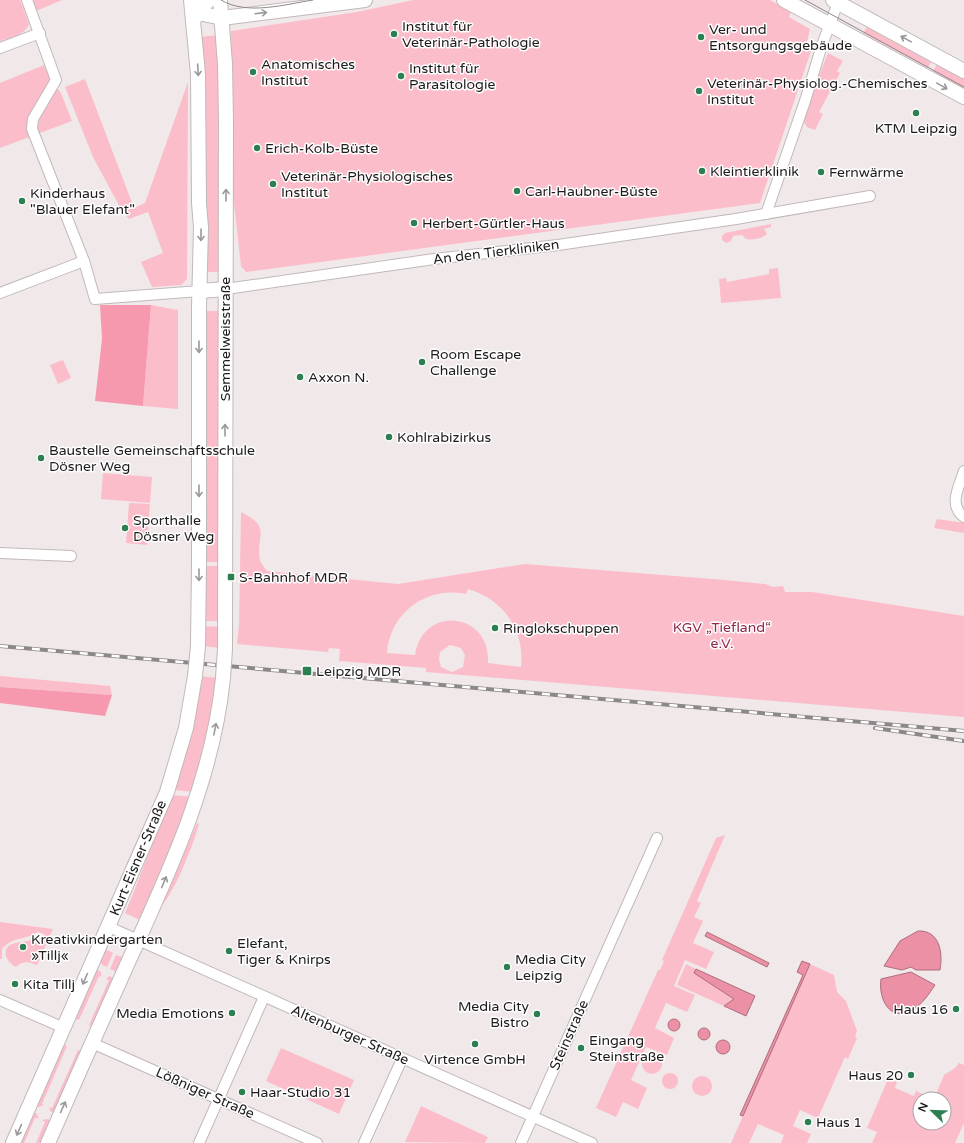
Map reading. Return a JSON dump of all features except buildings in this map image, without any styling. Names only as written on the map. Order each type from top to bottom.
[{"type":"main road","points":[[209,0],[194,8],[203,14],[222,18],[365,0]]},
{"type":"main road","name":"Semmelweisstraße","points":[[138,940],[170,868],[199,794],[213,742],[223,678],[225,648],[226,289],[225,85],[220,0]]},
{"type":"main road","points":[[784,0],[964,97]]},
{"type":"main road","points":[[837,1],[964,71]]},
{"type":"main road","name":"Semmelweisstraße","points":[[194,8],[198,74],[199,203],[201,227],[198,646],[195,676]]},
{"type":"main road","points":[[200,291],[226,289]]},
{"type":"main road","name":"Kurt-Eisner-Straße","points":[[13,1143],[146,842],[173,775],[186,728],[195,676]]},
{"type":"main road","points":[[48,1143],[138,940]]},
{"type":"street","name":"Semmelweisstraße","points":[[27,0],[56,80],[55,85],[33,119],[32,129],[84,261],[95,300],[200,291]]},
{"type":"street","points":[[766,214],[837,1]]},
{"type":"street","points":[[0,48],[40,33]]},
{"type":"street","name":"An den Tierkliniken","points":[[226,289],[434,260],[526,250],[766,214],[870,196]]},
{"type":"street","points":[[0,294],[84,261]]},
{"type":"street","points":[[964,471],[955,498],[956,507],[959,513],[964,517]]},
{"type":"street","points":[[0,553],[70,556]]},
{"type":"street","name":"Steinstraße","points":[[521,1143],[656,838]]},
{"type":"street","name":"Altenburger Straße","points":[[109,927],[592,1143]]},
{"type":"street","points":[[199,1143],[264,996]]},
{"type":"street","points":[[0,1000],[64,1028]]},
{"type":"street","name":"Lößniger Straße","points":[[92,1043],[219,1098],[317,1143]]},
{"type":"street","points":[[364,1143],[402,1059]]},
{"type":"green space","points":[[0,0],[20,0],[29,24],[21,33],[0,41]]},
{"type":"green space","points":[[31,0],[62,0],[36,11]]},
{"type":"green space","points":[[413,0],[770,0],[791,12],[789,17],[810,29],[807,42],[813,45],[760,203],[246,272],[241,266],[233,195],[231,31],[357,12]]},
{"type":"green space","points":[[867,27],[931,62],[928,68],[863,33]]},
{"type":"green space","points":[[218,35],[221,272],[208,272],[208,231],[200,37]]},
{"type":"green space","points":[[828,53],[843,61],[837,71],[840,73],[819,112],[823,114],[815,130],[807,127],[802,119]]},
{"type":"green space","points":[[938,62],[964,76],[964,93],[931,75]]},
{"type":"green space","points":[[44,65],[49,77],[61,93],[72,121],[0,148],[0,83]]},
{"type":"green space","points":[[85,79],[134,208],[145,203],[188,82],[187,279],[181,285],[152,287],[141,262],[163,253],[148,212],[129,219],[122,211],[93,157],[65,87]]},
{"type":"green space","points":[[771,224],[771,227],[764,229],[767,234],[760,238],[746,239],[742,235],[733,236],[731,241],[726,243],[722,240],[722,236],[725,233]]},
{"type":"green space","points":[[778,268],[781,298],[721,303],[719,279],[726,278],[727,282],[769,274],[769,269]]},
{"type":"green space","points":[[151,305],[178,310],[178,409],[143,406]]},
{"type":"green space","points":[[204,311],[221,311],[221,562],[204,562]]},
{"type":"green space","points":[[63,360],[71,378],[58,384],[50,365]]},
{"type":"green space","points":[[103,473],[152,477],[150,503],[101,499]]},
{"type":"green space","points":[[129,503],[150,504],[147,545],[126,543]]},
{"type":"green space","name":"KGV „Tiefland“ e.V.","points":[[241,512],[257,523],[260,528],[260,560],[267,571],[398,584],[525,564],[725,580],[765,584],[773,587],[783,586],[785,592],[812,592],[964,616],[964,717],[426,672],[426,668],[339,661],[340,649],[329,648],[328,652],[237,644],[239,625]],"holes":[[[468,589],[492,600],[509,618],[519,641],[521,667],[488,663],[486,646],[479,633],[468,625],[456,621],[442,622],[430,628],[421,639],[415,655],[387,653],[395,626],[403,615],[413,606],[424,599],[437,594],[466,594]],[[450,645],[461,648],[465,655],[463,667],[452,672],[441,667],[439,659],[440,652]]]},
{"type":"green space","points":[[937,519],[964,523],[964,533],[934,528]]},
{"type":"green space","points":[[204,566],[221,566],[221,621],[203,621]]},
{"type":"green space","points":[[203,626],[220,627],[220,648],[202,646]]},
{"type":"green space","points":[[0,676],[110,686],[112,695],[0,687]]},
{"type":"green space","points":[[199,676],[218,678],[195,792],[174,790]]},
{"type":"green space","points":[[171,795],[194,797],[142,921],[125,913]]},
{"type":"green space","points":[[153,807],[124,876],[125,867]]},
{"type":"green space","points":[[197,823],[199,824],[197,832],[184,866],[173,889],[162,905]]},
{"type":"green space","points":[[725,835],[697,901],[701,903],[694,917],[703,921],[693,943],[714,952],[706,969],[685,960],[674,986],[695,995],[687,1012],[666,1003],[655,1028],[674,1038],[667,1055],[646,1047],[631,1080],[647,1088],[638,1109],[623,1102],[616,1117],[596,1108],[658,970],[660,970],[664,961],[662,960],[716,838]]},
{"type":"green space","points":[[0,922],[53,929],[37,965],[26,962],[21,963],[16,967],[6,956],[6,949],[12,944],[31,940],[35,943],[43,942],[44,934],[37,932],[28,937],[10,942],[2,949],[2,959],[0,959]]},
{"type":"green space","points":[[105,949],[113,953],[107,967],[102,965],[100,960]]},
{"type":"green space","points":[[116,955],[125,958],[117,972],[110,969]]},
{"type":"green space","points":[[686,964],[696,969],[695,973],[734,999],[724,1006],[677,985]]},
{"type":"green space","points":[[810,964],[834,975],[837,992],[846,1001],[857,1031],[855,1036],[857,1038],[848,1059],[845,1057],[818,1118],[800,1110],[793,1126],[811,1134],[807,1143],[781,1143],[784,1135],[758,1124],[749,1143],[731,1143]]},
{"type":"green space","points":[[96,969],[101,972],[101,977],[99,976],[79,1020],[73,1018]]},
{"type":"green space","points":[[109,976],[114,978],[94,1028],[89,1025],[109,980],[106,979]]},
{"type":"green space","points":[[62,1043],[67,1046],[42,1104],[44,1105],[39,1107],[36,1106]]},
{"type":"green space","points":[[281,1048],[354,1080],[339,1114],[266,1081]]},
{"type":"green space","points":[[78,1050],[83,1052],[57,1112],[51,1112],[49,1107],[52,1108]]},
{"type":"green space","points":[[652,1054],[659,1057],[662,1064],[659,1071],[652,1074],[645,1071],[642,1064],[645,1057]]},
{"type":"green space","points":[[959,1063],[964,1065],[964,1123],[955,1143],[872,1143],[877,1132],[867,1128],[888,1079],[897,1082],[895,1088],[912,1095],[912,1131],[952,1131],[952,1091],[937,1091],[944,1075],[955,1068]]},
{"type":"green space","points":[[667,1073],[673,1073],[678,1078],[676,1087],[673,1089],[667,1089],[662,1084],[662,1078]]},
{"type":"green space","points":[[702,1076],[709,1079],[712,1086],[709,1093],[702,1096],[695,1093],[692,1086],[695,1079]]},
{"type":"green space","points":[[421,1106],[488,1137],[485,1143],[405,1142]]},
{"type":"green space","points":[[36,1113],[39,1118],[35,1118],[24,1143],[17,1143],[32,1114]]},
{"type":"green space","points":[[47,1119],[53,1121],[43,1143],[36,1143],[45,1122],[42,1120]]},
{"type":"shaded area","points":[[100,305],[151,305],[143,406],[95,401],[102,339]]},
{"type":"shaded area","points":[[0,687],[112,695],[105,716],[0,703]]},
{"type":"shaded area","points":[[918,931],[931,934],[935,938],[940,950],[940,970],[916,970],[911,967],[902,970],[884,966],[900,941]]},
{"type":"shaded area","points":[[707,932],[769,963],[767,967],[705,936]]},
{"type":"shaded area","points":[[802,961],[810,964],[743,1116],[740,1115],[803,975],[797,972]]},
{"type":"shaded area","points":[[696,969],[755,996],[746,1016],[724,1006],[734,999],[694,973]]},
{"type":"shaded area","points":[[911,972],[935,985],[923,1001],[914,1009],[906,1013],[899,1014],[893,1012],[884,1002],[881,979]]},
{"type":"shaded area","points":[[672,1019],[676,1019],[680,1025],[676,1031],[672,1031],[668,1027],[668,1023]]},
{"type":"shaded area","points":[[704,1028],[708,1030],[710,1034],[708,1038],[704,1040],[700,1038],[698,1034],[700,1030]]},
{"type":"shaded area","points":[[723,1040],[728,1042],[730,1047],[728,1052],[723,1054],[718,1052],[716,1047],[718,1042]]},
{"type":"tram line","points":[[221,0],[231,5],[254,8],[267,8],[313,0]]},
{"type":"tram line","points":[[805,0],[964,87]]},
{"type":"railway","points":[[0,646],[964,731]]},
{"type":"railway","points":[[875,728],[964,741]]},
{"type":"place","name":"Institut für Veterinär-Pathologie","points":[[394,34]]},
{"type":"place","name":"Ver- und Entsorgungsgebäude","points":[[701,37]]},
{"type":"place","name":"Anatomisches Institut","points":[[253,72]]},
{"type":"place","name":"Institut für Parasitologie","points":[[401,76]]},
{"type":"place","name":"Veterinär-Physiolog.-Chemisches Institut","points":[[699,91]]},
{"type":"place","name":"KTM Leipzig","points":[[916,113]]},
{"type":"place","name":"Erich-Kolb-Büste","points":[[257,148]]},
{"type":"place","name":"Kleintierklinik","points":[[702,171]]},
{"type":"place","name":"Fernwärme","points":[[821,172]]},
{"type":"place","name":"Veterinär-Physiologisches Institut","points":[[273,184]]},
{"type":"place","name":"Carl-Haubner-Büste","points":[[517,191]]},
{"type":"place","name":"Kinderhaus \"Blauer Elefant\"","points":[[22,201]]},
{"type":"place","name":"Herbert-Gürtler-Haus","points":[[414,223]]},
{"type":"place","name":"Room Escape Challenge","points":[[422,362]]},
{"type":"place","name":"Axxon N.","points":[[300,377]]},
{"type":"place","name":"Kohlrabizirkus","points":[[389,437]]},
{"type":"place","name":"Baustelle Gemeinschaftsschule Dösner Weg","points":[[41,458]]},
{"type":"place","name":"Sporthalle Dösner Weg","points":[[125,528]]},
{"type":"place","name":"S-Bahnhof MDR","points":[[231,577]]},
{"type":"place","name":"Ringlokschuppen","points":[[495,628]]},
{"type":"place","name":"Leipzig MDR","points":[[307,671]]},
{"type":"place","name":"Kreativkindergarten »Tillj«","points":[[23,947]]},
{"type":"place","name":"Elefant, Tiger & Knirps","points":[[229,951]]},
{"type":"place","name":"Media City Leipzig","points":[[507,967]]},
{"type":"place","name":"Kita Tillj","points":[[15,984]]},
{"type":"place","name":"Haus 16","points":[[956,1009]]},
{"type":"place","name":"Media Emotions","points":[[232,1013]]},
{"type":"place","name":"Media City Bistro","points":[[537,1014]]},
{"type":"place","name":"Virtence GmbH","points":[[475,1044]]},
{"type":"place","name":"Eingang Steinstraße","points":[[581,1048]]},
{"type":"place","name":"Haus 20","points":[[911,1075]]},
{"type":"place","name":"Haar-Studio 31","points":[[242,1092]]},
{"type":"place","name":"Haus 1","points":[[808,1122]]}]
